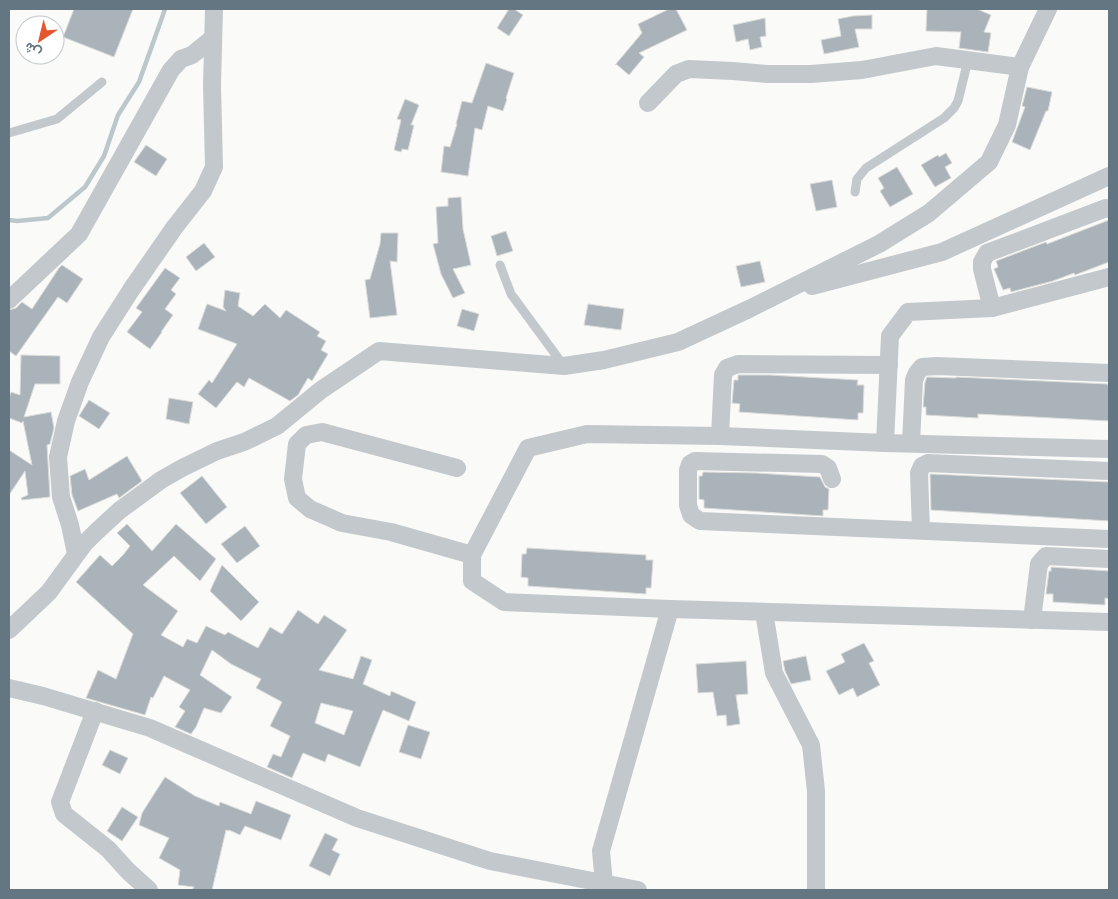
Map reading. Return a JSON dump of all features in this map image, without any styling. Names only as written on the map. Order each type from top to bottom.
[{"type":"street","points":[[76,554],[61,497],[58,457],[66,420],[80,382],[101,337],[174,228],[203,191],[214,167],[212,85],[214,9]]},
{"type":"street","points":[[9,630],[49,592],[76,554],[95,532],[120,510],[162,480],[217,451],[244,442],[277,426],[321,390],[379,351],[564,366],[604,360],[678,342],[878,244],[929,214],[989,162],[1007,125],[1020,67],[1048,9]]},
{"type":"street","points":[[9,300],[79,234],[171,70],[181,59],[192,55],[213,38]]},
{"type":"street","points":[[648,103],[676,74],[689,69],[733,70],[767,74],[811,74],[862,70],[936,56],[1020,67]]},
{"type":"street","points":[[778,294],[942,252],[1109,176]]},
{"type":"street","points":[[992,308],[982,269],[982,262],[987,253],[1106,208],[1109,210]]},
{"type":"street","points":[[885,443],[890,336],[908,312],[992,308],[1109,277]]},
{"type":"street","points":[[720,436],[723,375],[727,368],[738,364],[889,365]]},
{"type":"street","points":[[911,443],[914,380],[922,367],[1109,373]]},
{"type":"street","points":[[457,468],[322,432],[306,435],[297,444],[293,479],[297,498],[310,509],[342,523],[391,532],[472,555]]},
{"type":"street","points":[[1109,449],[720,436],[588,434],[528,448],[472,555],[472,581],[504,602],[670,609],[1109,622]]},
{"type":"street","points":[[832,479],[828,468],[822,464],[695,461],[690,464],[688,470],[688,505],[691,515],[700,521],[1109,539]]},
{"type":"street","points":[[921,530],[919,473],[922,466],[928,463],[1109,472]]},
{"type":"street","points":[[1032,620],[1039,564],[1046,556],[1109,559]]},
{"type":"street","points":[[604,884],[601,851],[670,609]]},
{"type":"street","points":[[764,612],[774,673],[811,745],[816,791],[816,890]]},
{"type":"street","points":[[9,688],[43,696],[150,728],[357,818],[490,861],[638,890]]},
{"type":"street","points":[[95,711],[60,802],[64,814],[108,849],[148,890]]},
{"type":"lane","points":[[855,192],[857,179],[866,168],[944,118],[954,108],[958,102],[968,60]]},
{"type":"lane","points":[[9,133],[57,119],[102,82]]},
{"type":"lane","points":[[500,265],[511,294],[564,366]]},
{"type":"building","points":[[74,9],[133,9],[114,57],[65,38],[65,32]]},
{"type":"building","points":[[509,9],[514,9],[523,15],[509,36],[497,28]]},
{"type":"building","points":[[669,9],[676,9],[687,30],[639,53],[644,57],[629,75],[615,65],[642,33],[638,24]]},
{"type":"building","points":[[927,9],[977,9],[991,15],[984,32],[991,33],[988,52],[959,48],[961,32],[926,31]]},
{"type":"building","points":[[872,15],[872,29],[855,29],[859,47],[824,54],[821,40],[841,36],[838,19]]},
{"type":"building","points":[[765,18],[766,36],[760,37],[762,47],[750,50],[748,39],[736,42],[733,25]]},
{"type":"building","points":[[486,63],[514,73],[503,111],[488,106],[482,130],[475,128],[468,176],[441,172],[444,146],[450,147],[462,101],[472,103]]},
{"type":"building","points":[[1027,87],[1052,92],[1048,111],[1046,111],[1030,150],[1012,142],[1025,107],[1022,106]]},
{"type":"building","points":[[405,99],[419,105],[411,125],[414,125],[408,150],[402,149],[401,152],[394,150],[401,120],[397,119]]},
{"type":"building","points":[[146,145],[167,159],[156,176],[134,162]]},
{"type":"building","points":[[946,153],[952,163],[945,167],[951,178],[935,187],[921,165],[938,155],[939,157]]},
{"type":"building","points":[[897,167],[913,194],[890,207],[880,191],[884,188],[878,178]]},
{"type":"building","points":[[832,180],[837,207],[816,211],[810,184]]},
{"type":"building","points":[[461,197],[463,229],[471,265],[453,269],[465,293],[453,298],[441,274],[433,244],[438,243],[436,207],[448,206],[448,198]]},
{"type":"building","points":[[1109,220],[1109,262],[1053,281],[1011,292],[1010,288],[1003,290],[994,269],[998,267],[996,261]]},
{"type":"building","points":[[506,231],[513,251],[497,256],[491,236]]},
{"type":"building","points":[[381,233],[398,233],[397,262],[390,261],[397,315],[370,318],[365,280],[370,279],[380,244]]},
{"type":"building","points":[[204,243],[215,257],[196,271],[186,257]]},
{"type":"building","points":[[760,261],[765,282],[741,287],[736,266]]},
{"type":"building","points":[[62,265],[83,279],[67,303],[58,297],[16,356],[9,351],[9,310],[16,308],[22,302],[32,309]]},
{"type":"building","points":[[165,268],[180,278],[171,290],[176,294],[165,309],[173,315],[150,349],[127,332],[142,312],[136,308]]},
{"type":"building","points":[[225,290],[240,293],[238,306],[253,316],[265,304],[280,318],[286,310],[320,332],[317,336],[326,341],[321,350],[328,354],[312,381],[308,378],[298,395],[290,401],[249,378],[244,387],[237,382],[216,408],[198,394],[209,380],[212,383],[237,344],[198,329],[207,304],[226,311],[223,307]]},
{"type":"building","points":[[588,304],[624,309],[621,330],[584,325]]},
{"type":"building","points":[[462,309],[479,314],[474,331],[457,326]]},
{"type":"building","points":[[21,355],[60,356],[60,384],[35,384],[24,417],[51,412],[54,428],[50,444],[47,445],[50,497],[22,500],[21,498],[28,495],[25,471],[9,495],[9,450],[32,465],[23,421],[22,423],[9,418],[9,398],[11,392],[20,395]]},
{"type":"building","points":[[738,375],[858,380],[857,385],[864,385],[863,413],[858,413],[858,420],[739,412],[740,404],[732,403],[734,380],[738,380]]},
{"type":"building","points":[[927,377],[1108,384],[1109,421],[978,414],[978,418],[926,415],[926,407],[923,407]]},
{"type":"building","points":[[169,398],[193,402],[189,424],[166,419]]},
{"type":"building","points":[[89,400],[110,413],[99,429],[79,416]]},
{"type":"building","points":[[127,456],[142,481],[119,498],[117,494],[78,511],[72,495],[70,476],[85,469],[89,480]]},
{"type":"building","points":[[703,472],[820,477],[825,487],[829,489],[828,510],[823,510],[823,516],[704,508],[704,500],[699,499],[699,476],[702,476]]},
{"type":"building","points":[[930,474],[1109,482],[1109,521],[931,510]]},
{"type":"building","points":[[202,476],[227,507],[206,524],[180,493]]},
{"type":"building","points":[[127,524],[152,551],[176,524],[216,559],[200,581],[174,556],[143,585],[178,611],[161,635],[183,647],[187,639],[197,643],[206,626],[225,635],[228,632],[258,648],[270,627],[282,634],[298,610],[318,624],[324,615],[347,630],[319,670],[353,679],[361,656],[372,660],[363,684],[390,696],[391,691],[416,702],[409,721],[383,710],[360,767],[328,754],[325,762],[303,753],[292,778],[267,767],[273,754],[281,757],[290,736],[270,726],[282,702],[256,688],[261,679],[231,664],[212,650],[200,675],[232,697],[221,713],[204,708],[191,734],[175,727],[185,711],[179,707],[190,690],[164,676],[153,698],[151,697],[145,715],[86,698],[98,670],[116,679],[133,634],[76,582],[100,555],[112,566],[123,555],[130,546],[117,533]],"holes":[[[321,703],[353,711],[344,735],[315,723]]]},
{"type":"building","points":[[245,526],[260,546],[237,563],[221,544]]},
{"type":"building","points":[[527,548],[646,555],[646,560],[653,560],[651,588],[646,588],[646,594],[528,586],[528,578],[521,577],[522,554],[526,554]]},
{"type":"building","points":[[222,565],[259,602],[241,621],[210,591]]},
{"type":"building","points":[[1051,567],[1109,571],[1109,599],[1105,598],[1105,605],[1053,602],[1053,594],[1046,594]]},
{"type":"building","points":[[864,643],[874,661],[869,663],[880,685],[857,697],[853,688],[839,695],[826,671],[845,662],[841,654]]},
{"type":"building","points":[[806,656],[811,680],[791,684],[783,661]]},
{"type":"building","points":[[746,661],[748,694],[736,695],[740,724],[727,726],[726,715],[717,716],[713,692],[698,693],[696,664]]},
{"type":"building","points":[[408,725],[430,732],[421,759],[399,752]]},
{"type":"building","points":[[110,750],[128,758],[120,774],[102,765]]},
{"type":"building","points":[[165,777],[195,796],[219,806],[220,802],[251,814],[256,801],[291,815],[281,840],[245,826],[240,835],[226,830],[212,890],[192,890],[194,887],[178,885],[180,870],[159,858],[169,838],[139,825],[142,813]]},
{"type":"building","points":[[122,807],[138,817],[122,841],[107,831]]},
{"type":"building","points":[[325,833],[338,839],[332,850],[340,854],[330,876],[309,866]]},
{"type":"waterway","points":[[9,220],[48,218],[85,187],[104,156],[118,115],[139,82],[165,9]]}]
